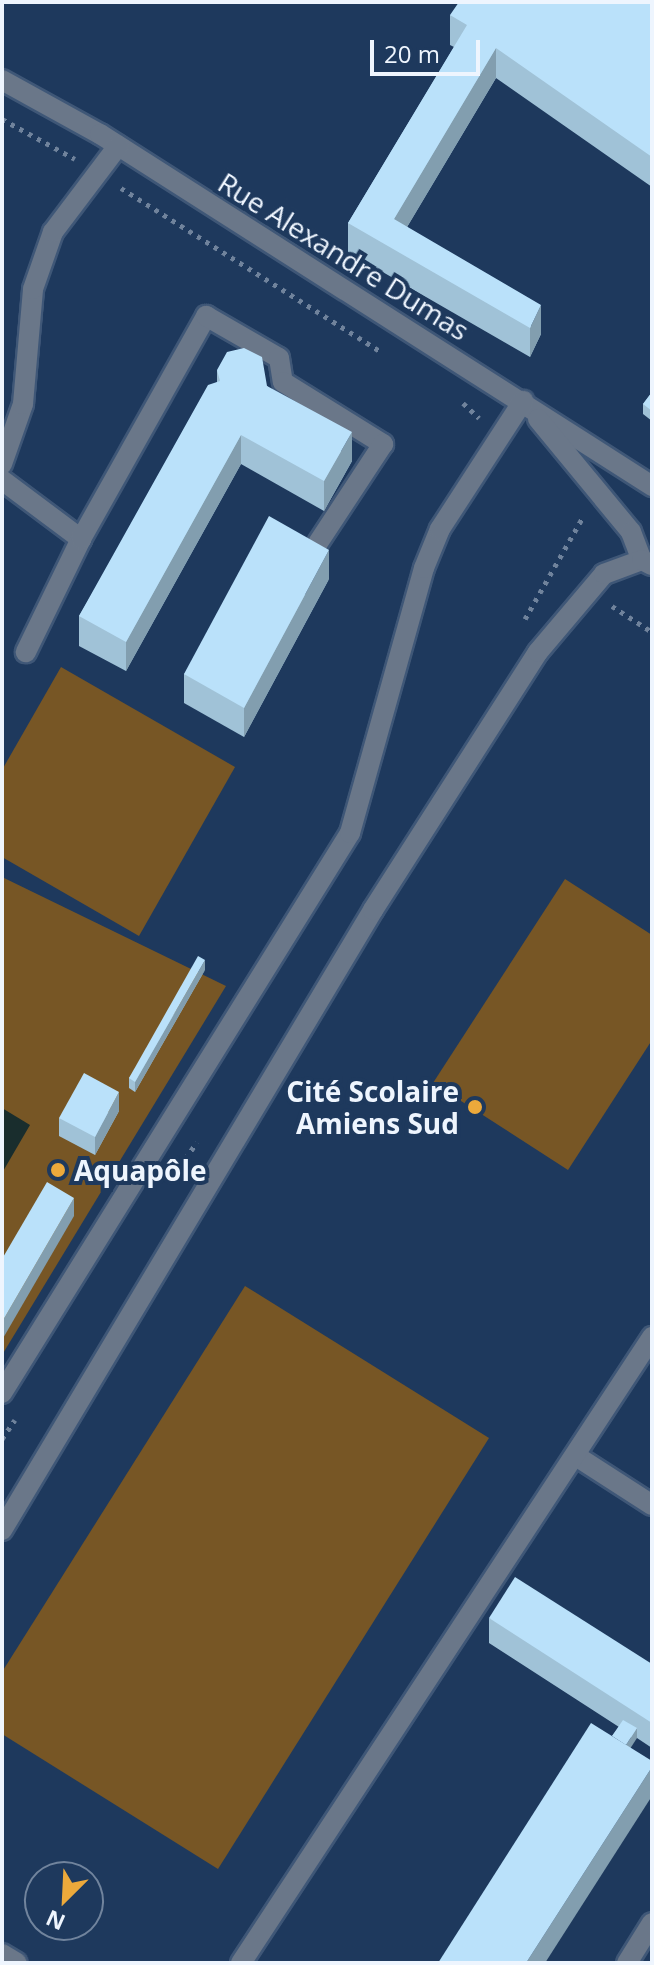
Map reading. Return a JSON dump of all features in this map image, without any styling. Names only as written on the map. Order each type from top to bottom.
[{"type":"street","name":"Rue Alexandre Dumas","points":[[2,80],[118,146],[523,401],[652,486]]},
{"type":"street","points":[[2,464],[23,404],[33,289],[53,232],[95,171],[118,146]]},
{"type":"street","points":[[26,652],[81,539],[206,316],[279,358],[283,382],[383,444],[318,543]]},
{"type":"street","points":[[2,1393],[350,833],[424,568],[440,529],[523,401],[631,532],[647,563],[586,590],[538,652],[373,910],[2,1530]]},
{"type":"street","points":[[2,480],[81,539]]},
{"type":"street","points":[[241,1963],[652,1337]]},
{"type":"street","points":[[576,1456],[652,1505]]},
{"type":"street","points":[[627,1963],[652,1923]]},
{"type":"street","points":[[2,1954],[17,1963]]},
{"type":"path","points":[[2,119],[95,171],[387,355]]},
{"type":"path","points":[[453,396],[499,439]]},
{"type":"path","points":[[519,628],[568,552],[585,505]]},
{"type":"path","points":[[615,608],[652,632]]},
{"type":"path","points":[[176,1172],[202,1135]]},
{"type":"path","points":[[2,1439],[18,1414]]},
{"type":"shaded area","points":[[61,667],[235,767],[139,936],[2,857],[2,770]]},
{"type":"shaded area","name":"Aquapôle","points":[[2,877],[226,986],[2,1355]]},
{"type":"shaded area","points":[[565,879],[652,935],[652,1040],[568,1170],[433,1083]]},
{"type":"shaded area","points":[[2,1108],[30,1125],[2,1173]]},
{"type":"shaded area","points":[[245,1286],[489,1438],[218,1869],[2,1734],[2,1672]]},
{"type":"building","points":[[459,2],[652,2],[652,157],[496,48],[394,219],[541,305],[530,328],[348,223],[467,25],[450,15]]},
{"type":"building","points":[[244,348],[262,357],[267,386],[352,432],[324,481],[241,435],[126,642],[79,616],[208,385],[220,381],[217,370],[227,352]]},
{"type":"building","points":[[652,392],[652,411],[643,404]]},
{"type":"building","points":[[269,516],[329,550],[244,708],[184,674]]},
{"type":"building","points":[[198,956],[205,960],[135,1082],[129,1078]]},
{"type":"building","points":[[84,1073],[119,1092],[95,1137],[59,1118]]},
{"type":"building","points":[[47,1182],[74,1198],[2,1322],[2,1259]]},
{"type":"building","points":[[515,1577],[652,1664],[652,1723],[489,1618]]},
{"type":"building","points":[[623,1720],[637,1728],[626,1745],[612,1736]]},
{"type":"building","points":[[591,1723],[652,1761],[652,1767],[526,1963],[438,1963]]},
{"type":"place","name":"Cité Scolaire Amiens Sud","points":[[475,1107]]},
{"type":"place","name":"Aquapôle","points":[[58,1170]]}]
